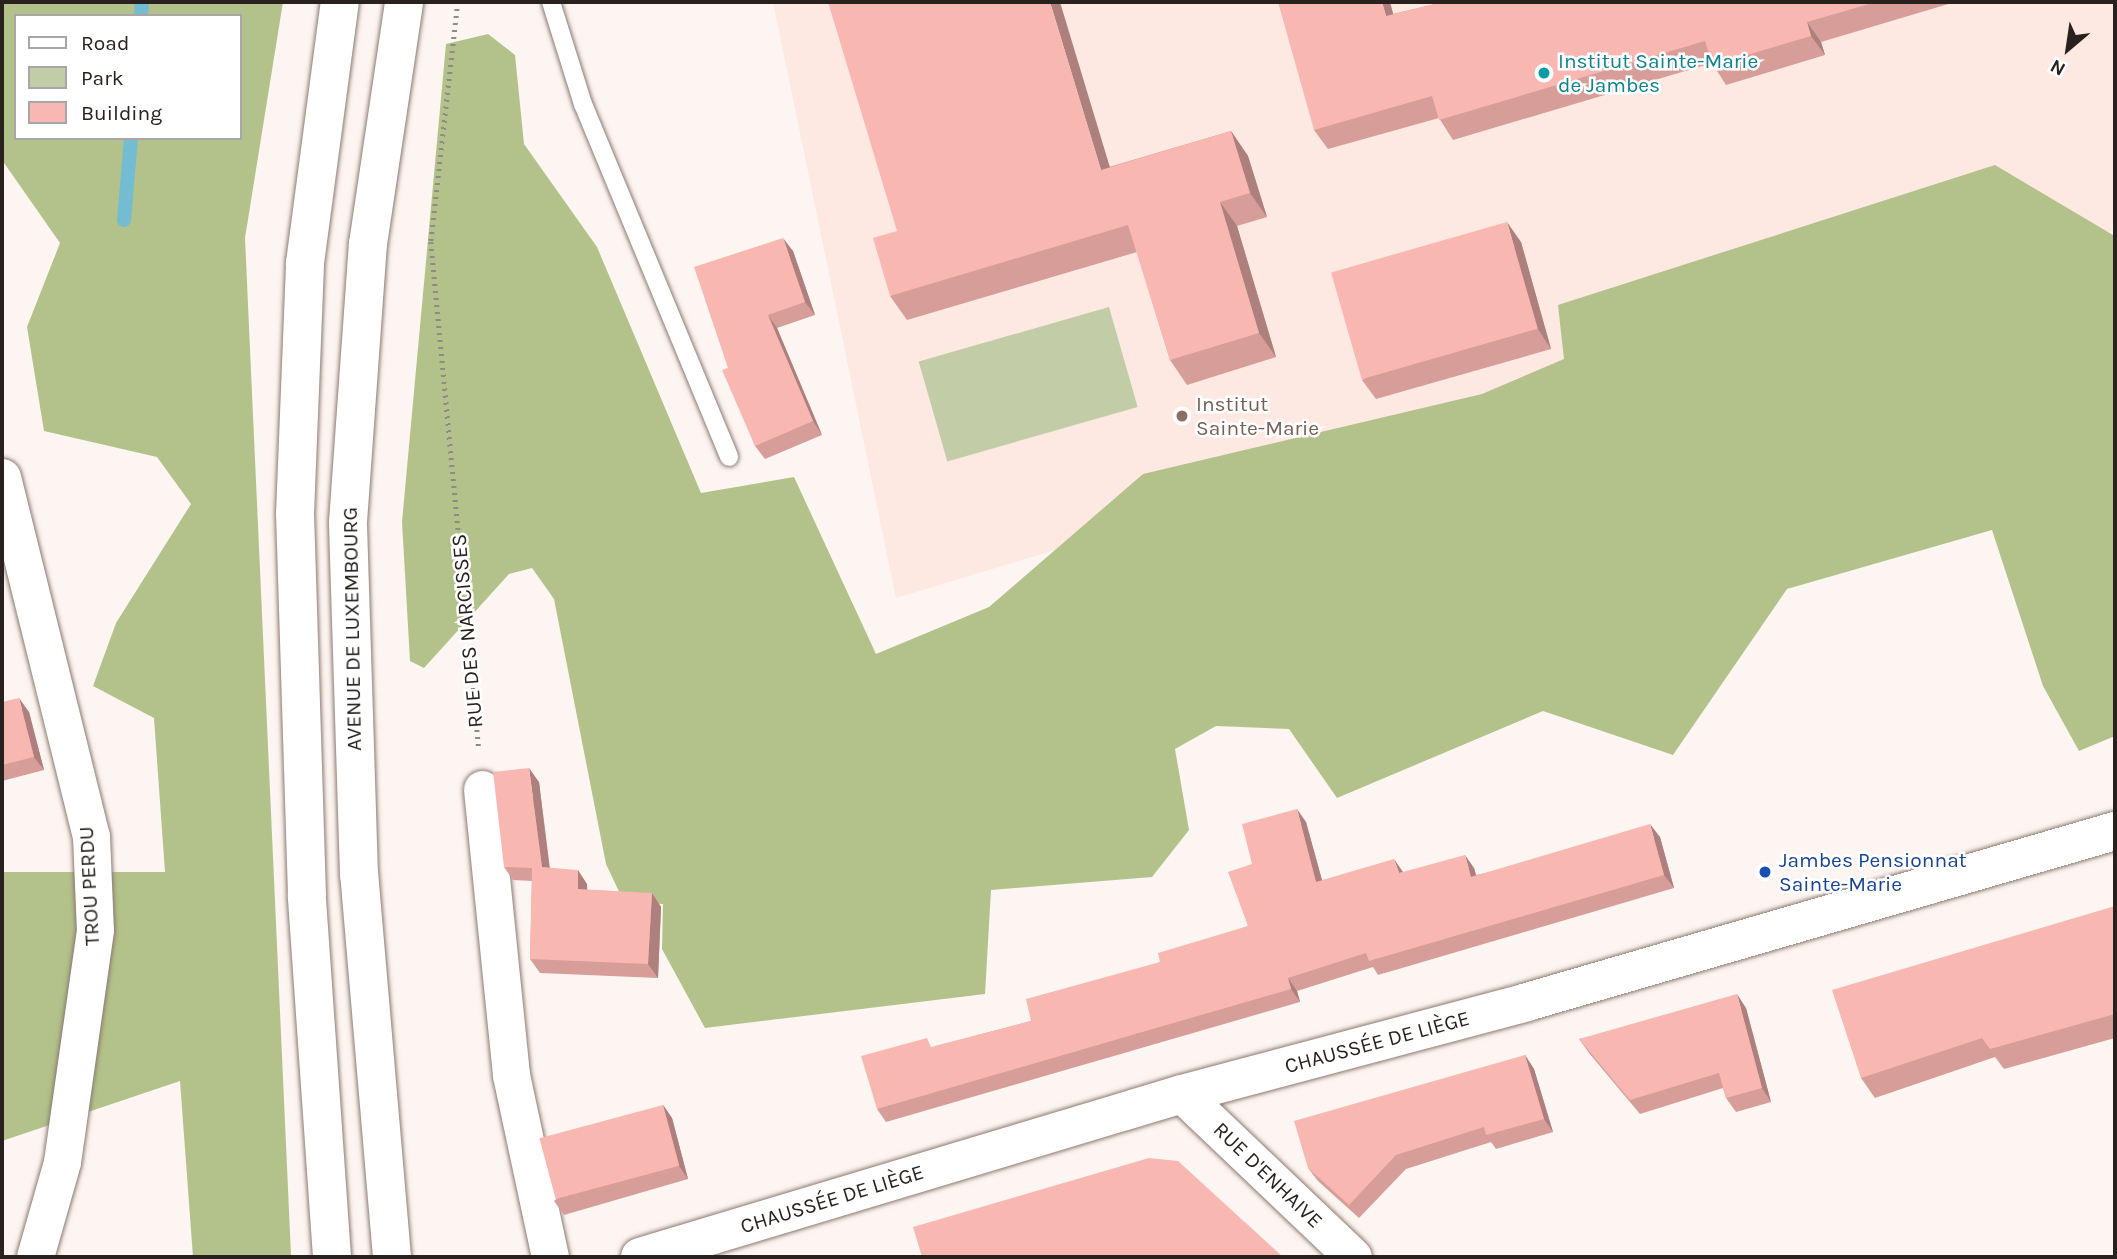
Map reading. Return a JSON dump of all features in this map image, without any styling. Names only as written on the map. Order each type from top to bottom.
[{"type":"main road","points":[[330,1245],[307,895],[295,514],[305,263],[340,2]]},
{"type":"main road","name":"AVENUE DE LUXEMBOURG","points":[[392,1257],[359,875],[348,522],[368,244],[404,2]]},
{"type":"main road","name":"CHAUSSÉE DE LIÈGE","points":[[640,1257],[1182,1094],[2115,831]]},
{"type":"street","name":"TROU PERDU","points":[[2,477],[91,836],[95,930],[62,1162],[34,1257]]},
{"type":"street","points":[[482,789],[511,1075],[550,1257]]},
{"type":"street","name":"RUE D'ENHAIVE","points":[[1182,1094],[1353,1257]]},
{"type":"lane","points":[[551,2],[583,104],[729,457]]},
{"type":"path","name":"RUE DES NARCISSES","points":[[458,2],[430,242],[482,789]]},
{"type":"shaded area","name":"Institut Sainte-Marie","points":[[773,2],[2115,2],[2115,230],[896,598]]},
{"type":"green space","points":[[2,2],[283,2],[245,238],[291,1255],[193,1257],[180,1081],[2,1141],[2,872],[165,872],[154,718],[93,686],[116,623],[191,504],[157,457],[44,431],[27,327],[60,243],[2,160]]},
{"type":"green space","points":[[488,34],[515,55],[524,144],[597,247],[701,493],[794,477],[876,654],[989,607],[1143,474],[1482,394],[1564,359],[1558,305],[1995,165],[2113,235],[2115,230],[2115,736],[2079,751],[2043,686],[1992,530],[1787,589],[1673,755],[1543,711],[1337,798],[1289,729],[1216,726],[1175,749],[1189,830],[1152,877],[991,890],[985,994],[705,1028],[662,949],[663,904],[624,902],[606,864],[554,599],[532,568],[509,574],[424,668],[410,661],[402,522],[446,44]]},
{"type":"green space","points":[[1109,307],[1138,407],[947,462],[919,362]]},
{"type":"building","points":[[828,2],[1050,2],[1101,170],[1231,131],[1250,193],[1220,202],[1259,333],[1170,360],[1128,225],[890,296],[873,238],[897,231]]},
{"type":"building","name":"Institut Sainte-Marie de Jambes","points":[[1278,2],[1382,2],[1386,16],[1443,2],[1876,2],[1807,22],[1811,36],[1713,65],[1705,41],[1439,120],[1432,96],[1314,130]]},
{"type":"building","points":[[1507,222],[1538,329],[1362,379],[1331,272]]},
{"type":"building","points":[[783,238],[805,302],[768,315],[813,421],[755,446],[722,370],[728,368],[694,267]]},
{"type":"building","points":[[19,698],[34,757],[2,765],[2,702]]},
{"type":"building","points":[[529,768],[542,867],[578,870],[578,889],[652,893],[648,964],[530,959],[532,868],[504,867],[493,772]]},
{"type":"building","points":[[1297,809],[1316,882],[1394,859],[1399,873],[1465,855],[1471,877],[1650,824],[1664,875],[1369,961],[1366,953],[1288,978],[1291,989],[877,1109],[861,1056],[927,1038],[931,1047],[1031,1021],[1026,999],[1160,962],[1158,953],[1248,926],[1228,872],[1252,864],[1242,824]]},
{"type":"building","points":[[2115,906],[2115,1014],[1990,1049],[1982,1038],[1861,1078],[1832,990]]},
{"type":"building","points":[[1737,994],[1762,1088],[1726,1098],[1719,1073],[1630,1100],[1579,1039]]},
{"type":"building","points":[[1525,1055],[1544,1119],[1486,1135],[1484,1127],[1396,1155],[1349,1205],[1308,1168],[1294,1121]]},
{"type":"building","points":[[663,1105],[679,1166],[556,1199],[539,1138]]},
{"type":"building","points":[[1149,1158],[1178,1161],[1283,1257],[922,1257],[913,1227]]},
{"type":"waterway","points":[[141,14],[142,2]]},
{"type":"waterway","points":[[124,220],[131,140]]},
{"type":"place","name":"Institut Sainte-Marie de Jambes","points":[[1544,73]]},
{"type":"place","name":"Institut Sainte-Marie","points":[[1182,416]]},
{"type":"place","name":"Jambes Pensionnat Sainte-Marie","points":[[1765,872]]}]
